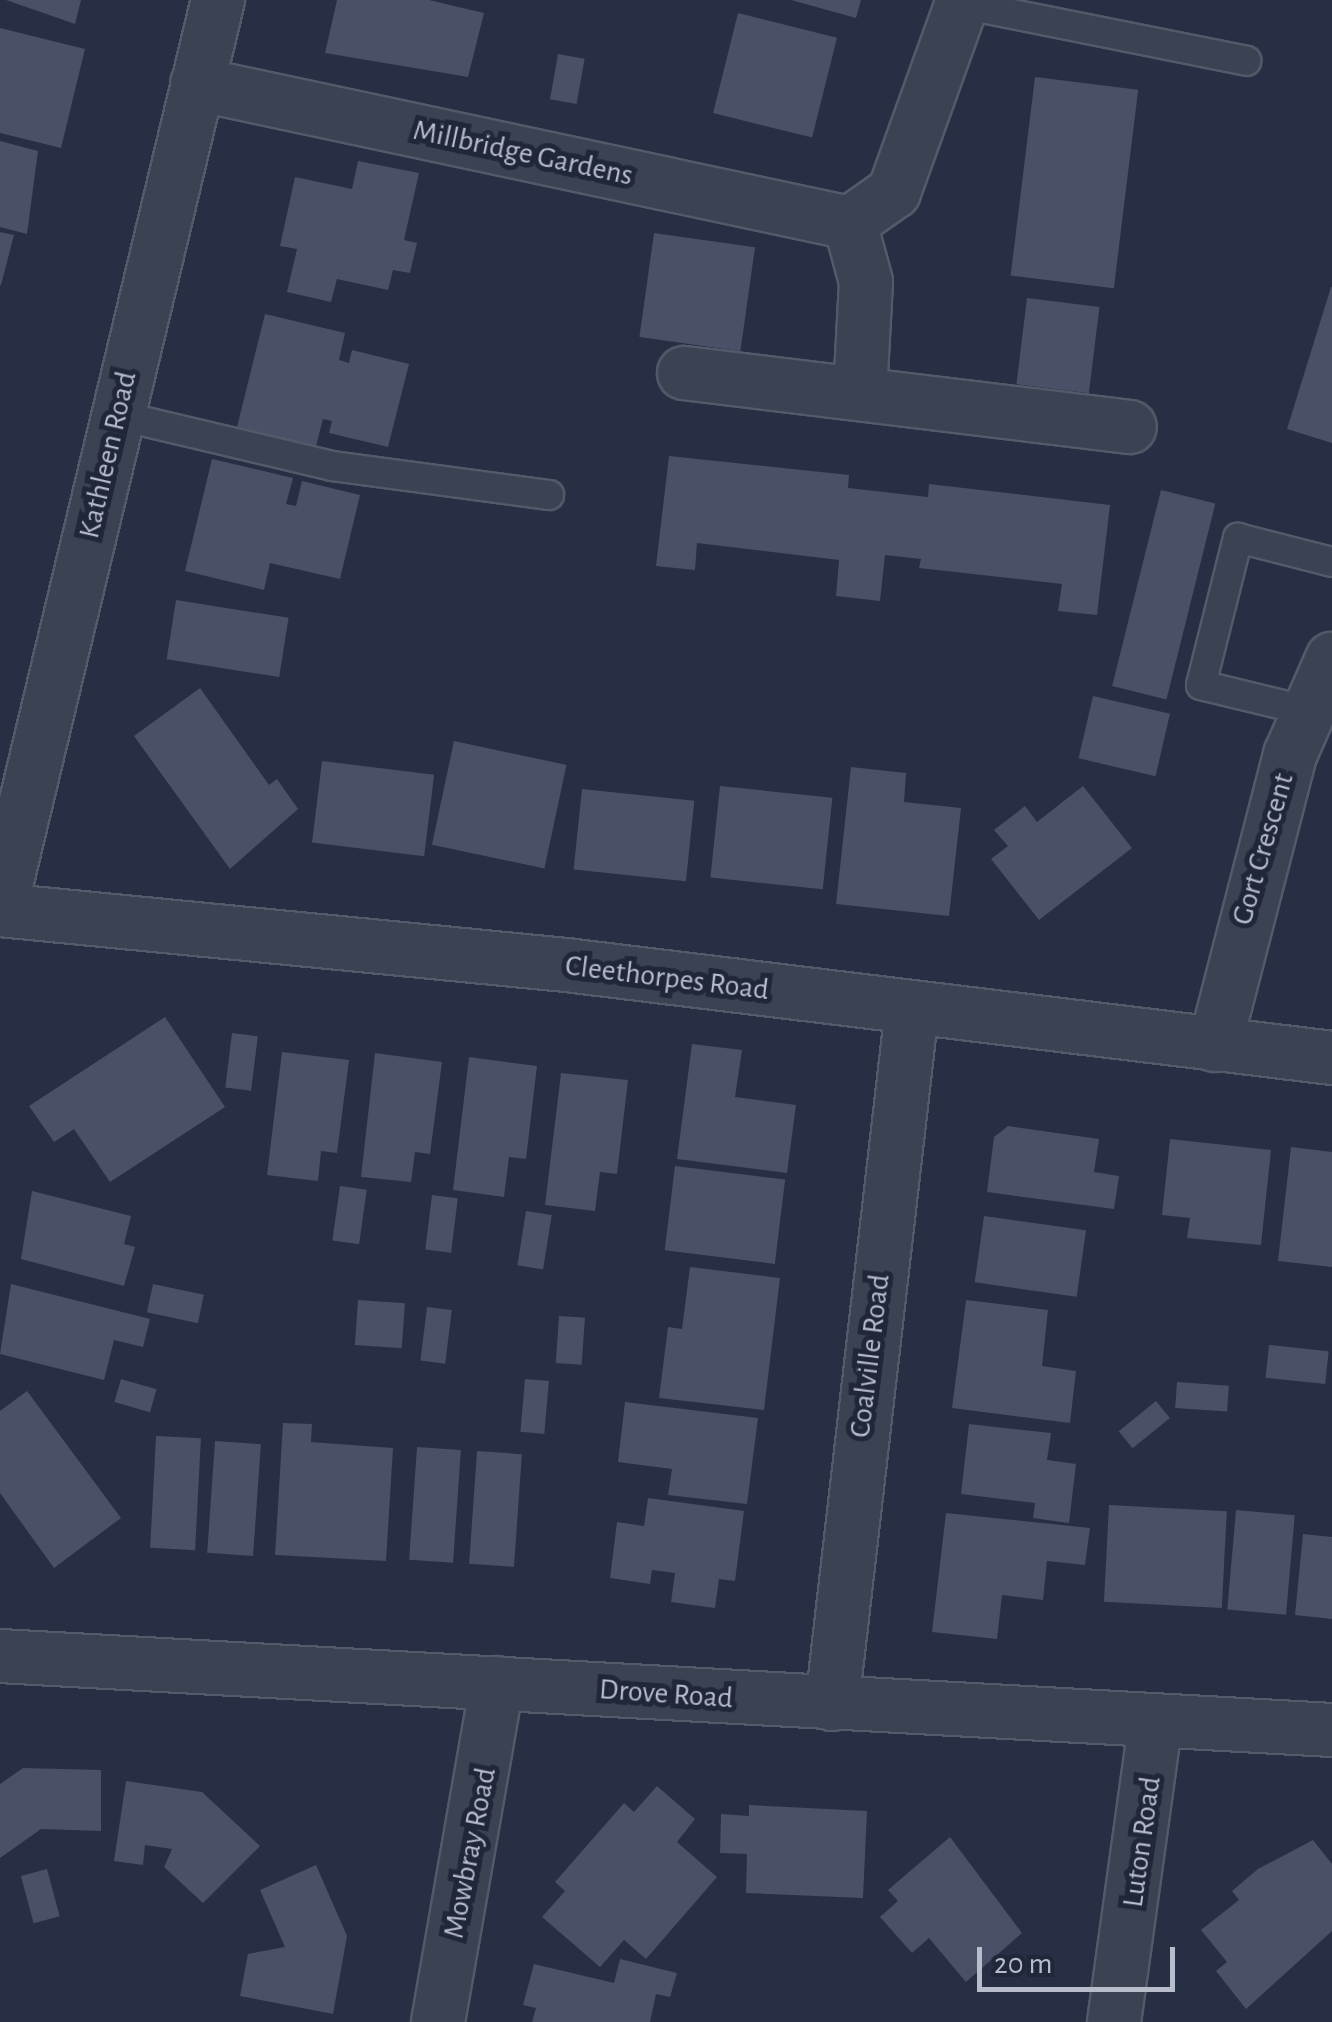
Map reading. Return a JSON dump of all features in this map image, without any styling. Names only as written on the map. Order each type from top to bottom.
[{"type":"street","name":"Kathleen Road","points":[[0,910],[218,0]]},
{"type":"street","points":[[860,394],[866,282],[850,223],[894,192],[962,2]]},
{"type":"street","name":"Millbridge Gardens","points":[[197,84],[850,223]]},
{"type":"street","points":[[684,373],[1130,427]]},
{"type":"street","name":"Gort Crescent","points":[[1216,1045],[1304,710],[1332,659]]},
{"type":"street","name":"Cleethorpes Road","points":[[0,910],[912,1008],[1332,1058]]},
{"type":"street","name":"Coalville Road","points":[[832,1704],[912,1008]]},
{"type":"street","name":"Drove Road","points":[[0,1656],[1332,1730]]},
{"type":"street","name":"Mowbray Road","points":[[438,2022],[497,1683]]},
{"type":"street","name":"Luton Road","points":[[1114,2022],[1156,1721]]},
{"type":"lane","points":[[962,2],[1246,62]]},
{"type":"lane","points":[[117,414],[332,466],[549,495]]},
{"type":"lane","points":[[1304,710],[1201,685],[1238,538],[1332,562]]},
{"type":"building","points":[[6,0],[81,0],[75,24]]},
{"type":"building","points":[[337,0],[429,0],[484,13],[468,77],[325,53]]},
{"type":"building","points":[[791,0],[861,0],[856,18]]},
{"type":"building","points":[[738,13],[837,38],[812,138],[713,113]]},
{"type":"building","points":[[0,28],[85,49],[61,148],[0,133]]},
{"type":"building","points":[[558,54],[585,59],[577,104],[550,99]]},
{"type":"building","points":[[1035,77],[1138,90],[1114,288],[1011,276]]},
{"type":"building","points":[[0,141],[38,151],[27,234],[0,227]]},
{"type":"building","points":[[358,161],[419,173],[404,240],[417,243],[410,273],[393,270],[388,290],[337,279],[331,302],[287,292],[297,249],[280,246],[295,177],[352,189]]},
{"type":"building","points":[[0,232],[14,235],[1,285],[0,285]]},
{"type":"building","points":[[654,233],[755,247],[740,351],[639,337]]},
{"type":"building","points":[[1332,287],[1332,443],[1287,429]]},
{"type":"building","points":[[1027,298],[1099,307],[1089,393],[1016,384]]},
{"type":"building","points":[[265,314],[345,333],[339,360],[349,363],[352,350],[409,364],[388,447],[329,433],[332,421],[323,419],[316,446],[237,427]]},
{"type":"building","points":[[669,456],[849,475],[848,488],[928,497],[929,484],[1110,505],[1097,615],[1058,611],[1062,584],[919,568],[921,559],[885,555],[880,601],[836,596],[839,560],[697,543],[695,570],[656,566]]},
{"type":"building","points":[[212,459],[293,478],[286,504],[296,506],[302,481],[360,495],[340,579],[270,563],[264,590],[185,571]]},
{"type":"building","points":[[1161,490],[1215,504],[1166,700],[1112,686]]},
{"type":"building","points":[[176,600],[289,618],[279,677],[167,659]]},
{"type":"building","points":[[200,688],[269,785],[277,779],[298,809],[230,869],[134,736]]},
{"type":"building","points":[[1093,696],[1170,714],[1156,776],[1079,758]]},
{"type":"building","points":[[454,741],[566,765],[544,869],[432,845]]},
{"type":"building","points":[[322,761],[434,775],[424,856],[312,842]]},
{"type":"building","points":[[851,767],[906,773],[904,802],[961,808],[949,916],[836,904]]},
{"type":"building","points":[[720,786],[832,798],[823,889],[710,877]]},
{"type":"building","points":[[1083,786],[1132,848],[1039,920],[991,859],[1008,846],[994,830],[1025,806],[1037,822]]},
{"type":"building","points":[[582,789],[694,801],[686,881],[574,870]]},
{"type":"building","points":[[165,1017],[225,1107],[110,1182],[74,1129],[54,1142],[29,1106]]},
{"type":"building","points":[[232,1033],[258,1036],[251,1091],[225,1088]]},
{"type":"building","points":[[692,1044],[742,1050],[735,1097],[796,1105],[787,1173],[677,1159]]},
{"type":"building","points":[[282,1052],[349,1060],[337,1153],[321,1151],[318,1181],[267,1175]]},
{"type":"building","points":[[375,1053],[442,1062],[430,1154],[415,1152],[411,1182],[361,1177]]},
{"type":"building","points":[[469,1057],[537,1066],[526,1159],[509,1157],[504,1197],[453,1190]]},
{"type":"building","points":[[561,1073],[628,1080],[617,1174],[600,1172],[595,1211],[545,1205]]},
{"type":"building","points":[[1008,1126],[1099,1139],[1094,1172],[1119,1176],[1114,1209],[987,1192],[994,1137]]},
{"type":"building","points":[[1170,1139],[1271,1150],[1261,1245],[1187,1238],[1190,1218],[1162,1215]]},
{"type":"building","points":[[1291,1147],[1332,1152],[1332,1267],[1278,1261]]},
{"type":"building","points":[[675,1166],[785,1180],[775,1264],[665,1250]]},
{"type":"building","points":[[340,1186],[367,1190],[359,1244],[332,1240]]},
{"type":"building","points":[[32,1191],[131,1216],[124,1244],[135,1247],[124,1286],[21,1259]]},
{"type":"building","points":[[432,1195],[458,1198],[451,1253],[425,1250]]},
{"type":"building","points":[[526,1211],[552,1215],[543,1269],[517,1265]]},
{"type":"building","points":[[984,1216],[1086,1230],[1077,1297],[975,1282]]},
{"type":"building","points":[[690,1267],[780,1278],[764,1410],[659,1398],[668,1327],[682,1329]]},
{"type":"building","points":[[11,1284],[150,1319],[143,1347],[114,1340],[104,1380],[0,1354]]},
{"type":"building","points":[[153,1284],[204,1295],[198,1323],[147,1312]]},
{"type":"building","points":[[358,1300],[405,1303],[402,1348],[355,1345]]},
{"type":"building","points":[[966,1300],[1048,1310],[1042,1366],[1076,1371],[1070,1423],[952,1408]]},
{"type":"building","points":[[427,1307],[452,1310],[445,1364],[420,1361]]},
{"type":"building","points":[[559,1316],[585,1318],[582,1365],[556,1363]]},
{"type":"building","points":[[1269,1345],[1329,1351],[1325,1384],[1266,1378]]},
{"type":"building","points":[[121,1379],[157,1389],[150,1412],[114,1402]]},
{"type":"building","points":[[525,1379],[549,1381],[544,1434],[520,1432]]},
{"type":"building","points":[[1177,1382],[1229,1386],[1227,1412],[1175,1408]]},
{"type":"building","points":[[27,1391],[121,1518],[54,1568],[0,1493],[0,1411]]},
{"type":"building","points":[[1156,1401],[1170,1418],[1133,1448],[1119,1431]]},
{"type":"building","points":[[625,1402],[758,1418],[747,1504],[668,1495],[672,1469],[618,1462]]},
{"type":"building","points":[[283,1423],[312,1424],[311,1442],[393,1448],[386,1561],[275,1555]]},
{"type":"building","points":[[969,1424],[1051,1433],[1047,1460],[1076,1464],[1069,1523],[1033,1518],[1035,1503],[961,1494]]},
{"type":"building","points":[[156,1436],[201,1438],[195,1550],[150,1548]]},
{"type":"building","points":[[215,1441],[261,1444],[253,1556],[207,1553]]},
{"type":"building","points":[[417,1447],[461,1450],[453,1563],[409,1560]]},
{"type":"building","points":[[477,1451],[522,1454],[514,1567],[469,1564]]},
{"type":"building","points":[[648,1498],[744,1511],[735,1581],[719,1579],[715,1608],[671,1602],[675,1573],[652,1570],[650,1584],[610,1578],[617,1522],[644,1526]]},
{"type":"building","points":[[1109,1505],[1227,1511],[1222,1608],[1104,1602]]},
{"type":"building","points":[[1236,1510],[1295,1515],[1286,1615],[1227,1610]]},
{"type":"building","points":[[946,1513],[1090,1528],[1085,1565],[1047,1561],[1043,1600],[1002,1595],[997,1639],[932,1632]]},
{"type":"building","points":[[1303,1534],[1332,1537],[1332,1619],[1295,1615]]},
{"type":"building","points":[[23,1768],[101,1770],[101,1831],[41,1829],[0,1858],[0,1784]]},
{"type":"building","points":[[126,1781],[202,1792],[260,1846],[203,1903],[164,1867],[172,1849],[145,1845],[143,1865],[114,1861]]},
{"type":"building","points":[[657,1786],[695,1819],[677,1842],[717,1877],[646,1959],[624,1940],[600,1967],[542,1917],[565,1891],[555,1882],[624,1803],[634,1812]]},
{"type":"building","points":[[749,1805],[867,1811],[863,1898],[746,1893],[747,1854],[720,1853],[721,1814],[749,1816]]},
{"type":"building","points":[[950,1837],[1022,1933],[966,1982],[929,1938],[912,1953],[880,1917],[898,1901],[888,1890]]},
{"type":"building","points":[[1313,1840],[1332,1864],[1332,1931],[1246,2009],[1216,1971],[1227,1962],[1201,1930],[1239,1900],[1232,1891],[1258,1869]]},
{"type":"building","points":[[316,1865],[347,1936],[333,2014],[240,1996],[248,1954],[285,1947],[260,1890]]},
{"type":"building","points":[[47,1869],[60,1916],[34,1923],[21,1876]]},
{"type":"building","points":[[620,1959],[677,1973],[670,1997],[656,1994],[650,2022],[532,2022],[536,2008],[523,2005],[534,1964],[614,1983]]}]
